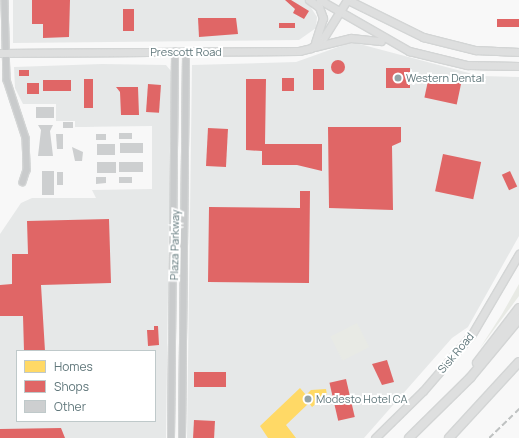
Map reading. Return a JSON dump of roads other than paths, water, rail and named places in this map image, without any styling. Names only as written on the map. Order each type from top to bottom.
[{"type":"highway","points":[[444,406],[519,308]]},
{"type":"highway","points":[[409,438],[444,406],[519,319]]},
{"type":"highway","points":[[449,438],[519,362]]},
{"type":"highway","points":[[510,373],[519,365]]},
{"type":"main road","points":[[309,0],[320,10],[323,21],[311,48]]},
{"type":"main road","points":[[320,0],[339,13],[393,44],[460,64],[519,66]]},
{"type":"main road","points":[[311,48],[324,37],[347,0],[423,37],[475,50],[519,52]]},
{"type":"main road","name":"Prescott Road","points":[[3,53],[299,51],[351,38],[393,44]]},
{"type":"main road","name":"Sisk Road","points":[[375,438],[424,391],[472,334],[519,254]]},
{"type":"street","points":[[5,0],[3,53],[9,90],[25,128],[27,165],[23,182]]},
{"type":"street","name":"Plaza Parkway","points":[[172,438],[175,52]]},
{"type":"street","name":"Plaza Parkway","points":[[182,438],[186,52]]},
{"type":"railway","points":[[489,438],[519,409]]},
{"type":"place","name":"Western Dental","points":[[398,78]]},
{"type":"place","name":"Modesto Hotel CA","points":[[308,399]]}]
